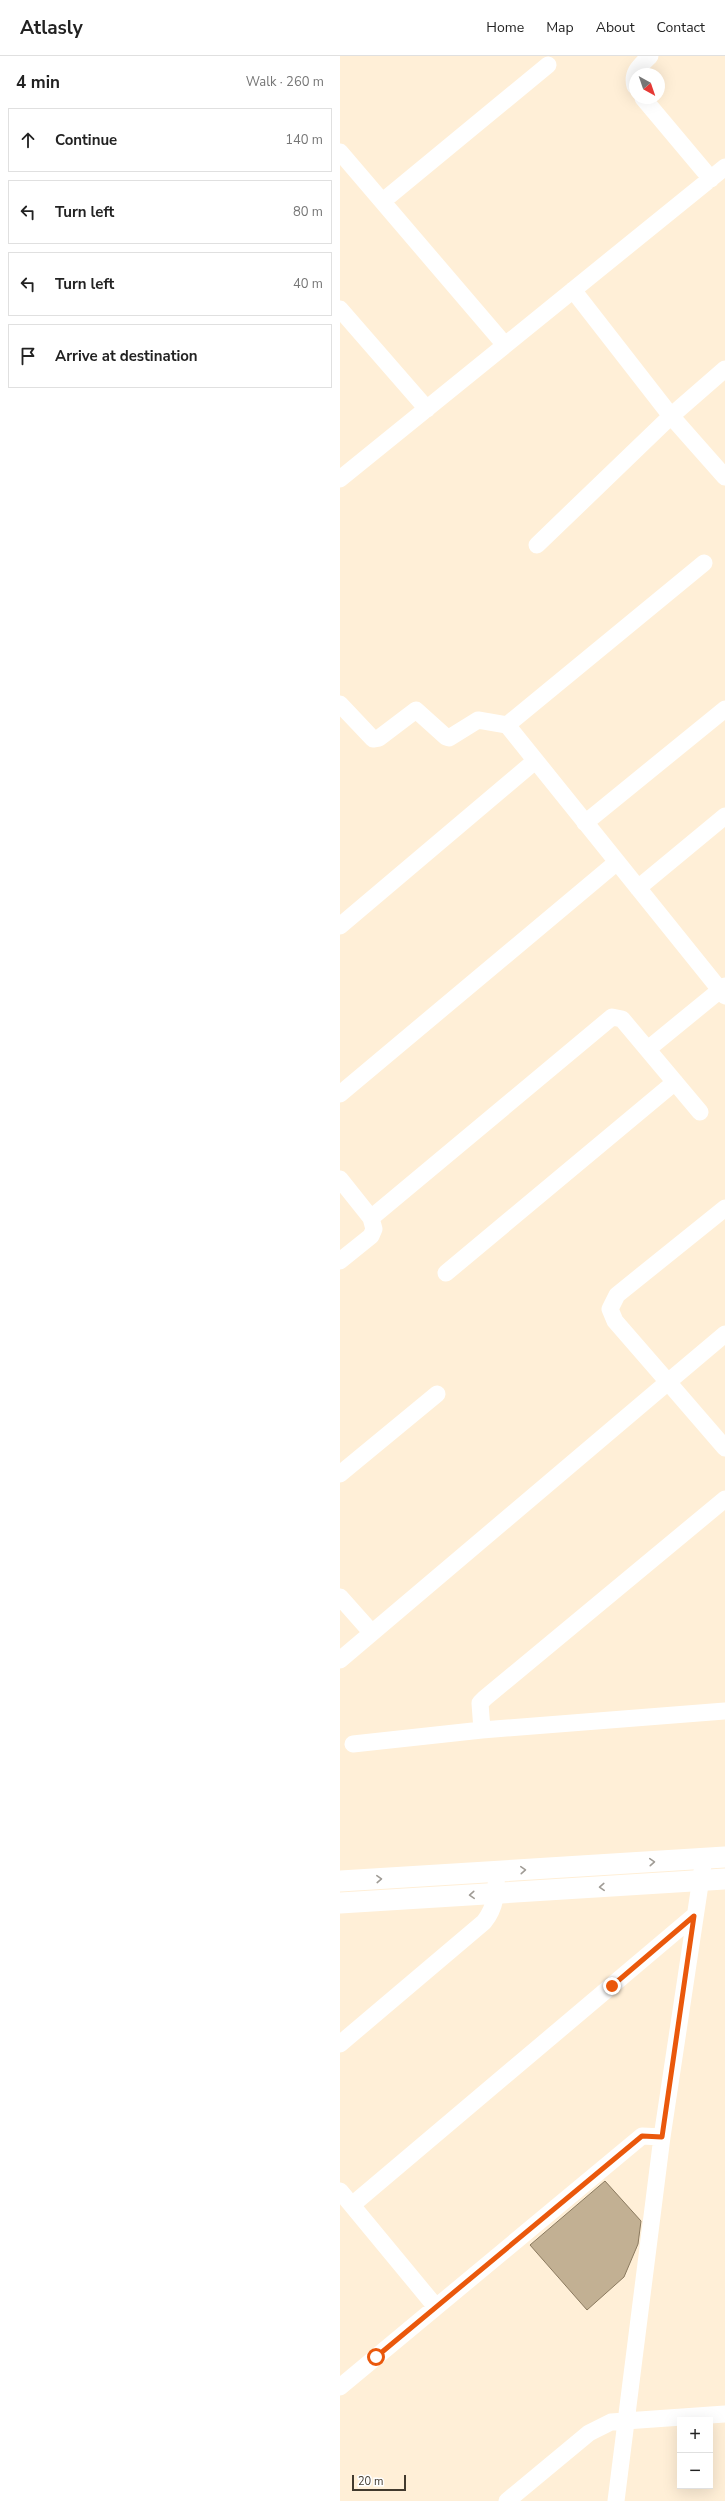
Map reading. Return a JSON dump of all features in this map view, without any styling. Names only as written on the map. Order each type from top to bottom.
[{"type":"street","points":[[638,68],[650,56]]},
{"type":"street","points":[[383,202],[548,65]]},
{"type":"street","points":[[648,104],[711,178]]},
{"type":"street","points":[[340,152],[505,345]]},
{"type":"street","points":[[340,479],[725,167]]},
{"type":"street","points":[[573,290],[671,416],[725,477]]},
{"type":"street","points":[[340,309],[427,409]]},
{"type":"street","points":[[537,545],[671,416],[725,369]]},
{"type":"street","points":[[507,725],[704,563]]},
{"type":"street","points":[[340,704],[373,739],[379,738],[416,710],[449,738],[478,720],[507,725],[585,823],[723,991],[648,1049]]},
{"type":"street","points":[[585,823],[725,709]]},
{"type":"street","points":[[340,926],[535,761]]},
{"type":"street","points":[[638,888],[725,816]]},
{"type":"street","points":[[340,1094],[617,862]]},
{"type":"street","points":[[371,1218],[612,1017],[622,1019],[700,1112]]},
{"type":"street","points":[[446,1273],[675,1082]]},
{"type":"street","points":[[340,1178],[371,1218],[374,1229],[371,1236],[340,1261]]},
{"type":"street","points":[[725,1208],[617,1295],[610,1309],[615,1321],[725,1448]]},
{"type":"street","points":[[340,1660],[725,1334]]},
{"type":"street","points":[[340,1474],[437,1394]]},
{"type":"street","points":[[482,1730],[480,1703],[485,1698],[725,1499]]},
{"type":"street","points":[[340,1597],[372,1633]]},
{"type":"street","points":[[353,1744],[482,1730],[725,1711]]},
{"type":"street","points":[[340,1881],[725,1857]]},
{"type":"street","points":[[616,2501],[662,2137],[694,1916],[704,1858]]},
{"type":"street","points":[[340,2044],[484,1922],[489,1915],[497,1893],[496,1872]]},
{"type":"street","points":[[340,1903],[725,1879]]},
{"type":"street","points":[[352,2205],[694,1916]]},
{"type":"street","points":[[340,2386],[642,2136],[662,2137]]},
{"type":"street","points":[[340,2191],[436,2307]]},
{"type":"street","points":[[507,2501],[589,2433],[611,2422],[725,2414]]},
{"type":"building","points":[[605,2181],[641,2221],[638,2244],[624,2277],[587,2310],[530,2245]]},
{"type":"route","points":[[376,2357],[642,2136],[662,2137],[694,1916],[612,1986]]}]
